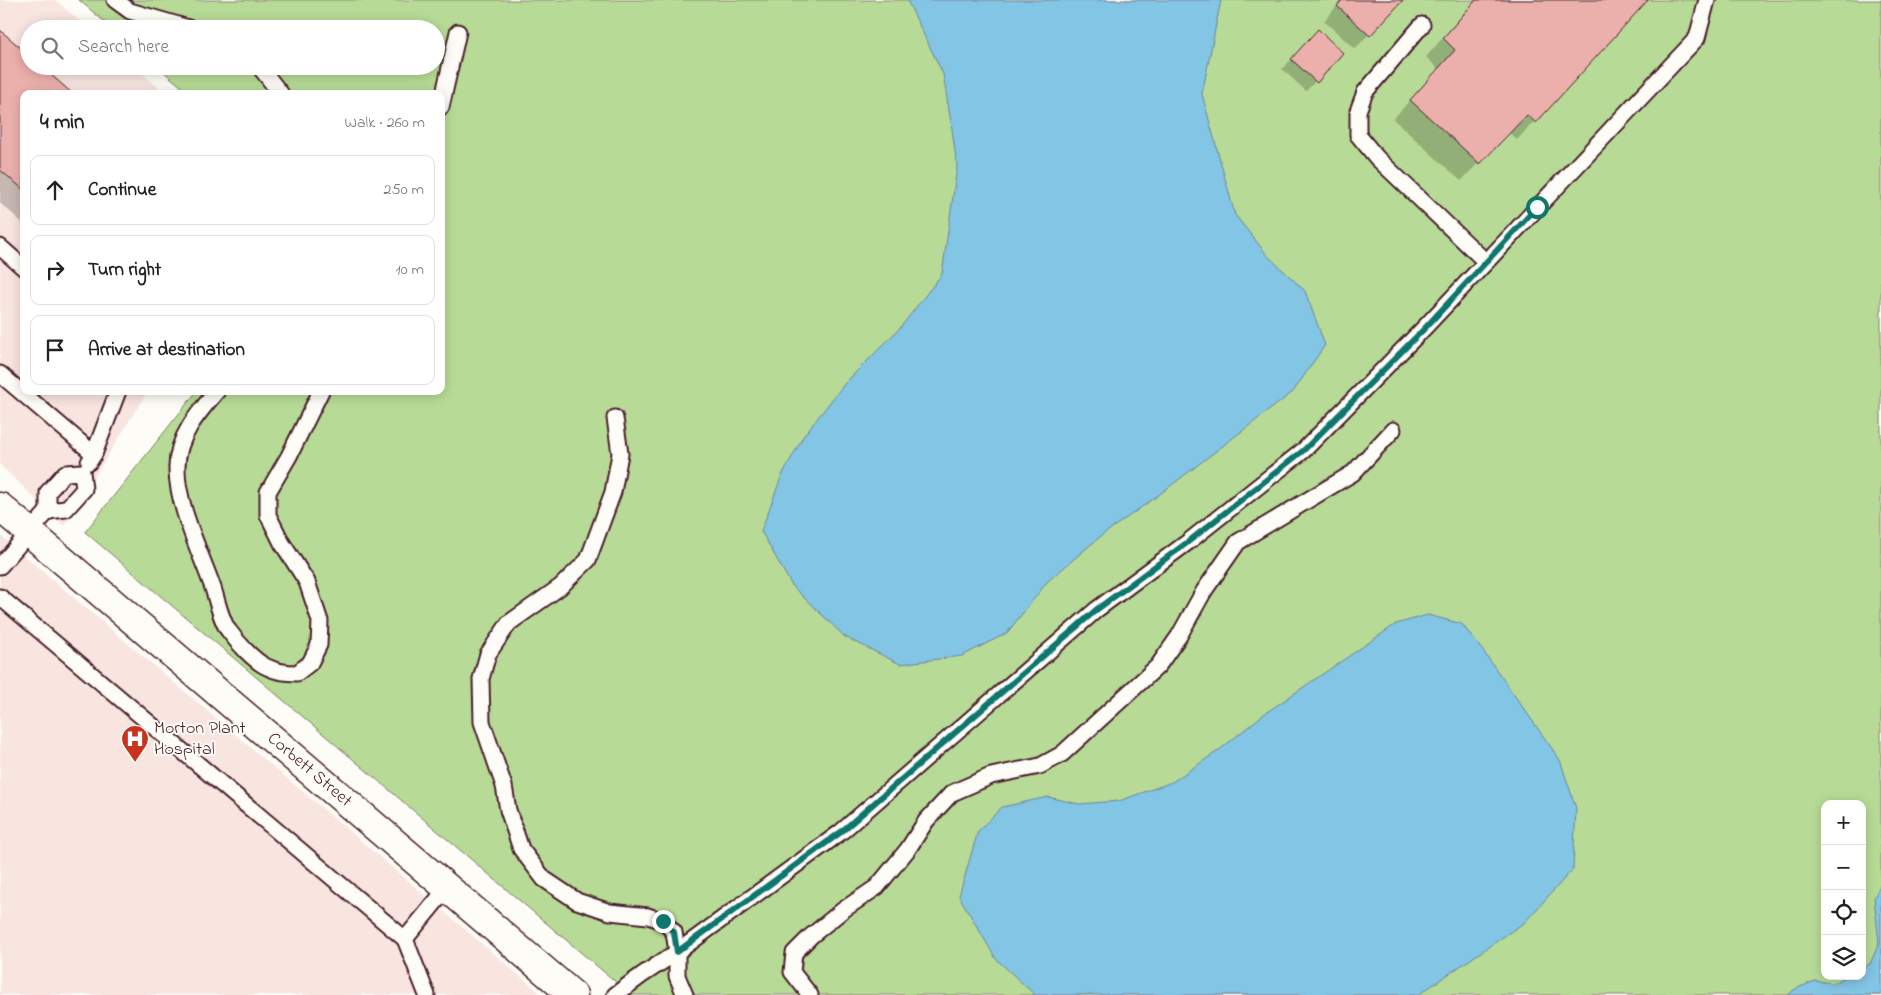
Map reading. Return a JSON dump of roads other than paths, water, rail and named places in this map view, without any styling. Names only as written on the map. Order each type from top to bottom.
[{"type":"street","name":"Corbett Street","points":[[0,507],[573,995]]},
{"type":"lane","points":[[115,0],[130,11],[161,20]]},
{"type":"lane","points":[[615,995],[841,832],[1096,610],[1188,542],[1304,450],[1425,328],[1697,38],[1707,0]]},
{"type":"lane","points":[[1422,25],[1365,92],[1358,111],[1358,135],[1384,165],[1486,262]]},
{"type":"lane","points":[[445,90],[458,32]]},
{"type":"lane","points":[[266,75],[277,90]]},
{"type":"lane","points":[[0,247],[20,264]]},
{"type":"lane","points":[[0,374],[20,391]]},
{"type":"lane","points":[[25,395],[94,454]]},
{"type":"lane","points":[[48,511],[66,510],[84,489],[82,472],[94,454],[116,395]]},
{"type":"lane","points":[[213,395],[188,428],[180,450],[177,467],[181,498],[227,629],[248,652],[266,667],[283,672],[297,673],[310,663],[319,646],[320,621],[308,582],[282,543],[268,515],[268,492],[289,456],[319,395]]},
{"type":"lane","points":[[615,418],[620,454],[613,492],[588,560],[560,587],[509,623],[488,654],[481,679],[482,722],[504,786],[508,810],[521,849],[544,879],[577,901],[610,912],[648,916],[663,921],[674,932],[677,952],[677,976],[685,995]]},
{"type":"lane","points":[[810,995],[792,972],[794,953],[810,936],[842,910],[877,887],[908,849],[926,821],[952,792],[991,776],[1040,766],[1062,754],[1158,666],[1238,542],[1353,473],[1393,430]]},
{"type":"lane","points":[[0,566],[48,511],[48,492],[65,473],[82,472]]},
{"type":"lane","points":[[0,597],[405,939],[427,995]]},
{"type":"lane","points":[[405,939],[448,888]]},
{"type":"water","points":[[907,0],[1221,0],[1202,94],[1235,215],[1268,256],[1305,291],[1325,345],[1293,392],[1160,494],[1101,536],[1048,581],[1007,633],[962,656],[900,664],[845,637],[792,586],[761,531],[782,475],[804,435],[846,382],[900,328],[942,274],[957,167],[943,74]]},
{"type":"water","points":[[1428,615],[1462,624],[1486,655],[1560,760],[1576,808],[1573,869],[1525,922],[1418,995],[1035,995],[996,959],[959,896],[978,831],[1002,807],[1048,797],[1079,804],[1119,801],[1172,782],[1218,751],[1264,714],[1396,624]]},
{"type":"water","points":[[1881,883],[1881,995],[1788,995],[1795,989],[1815,981],[1834,983],[1840,980],[1866,980],[1866,966],[1870,964],[1879,943],[1874,898]]},
{"type":"place","name":"Morton Plant Hospital","points":[[135,763]]}]
